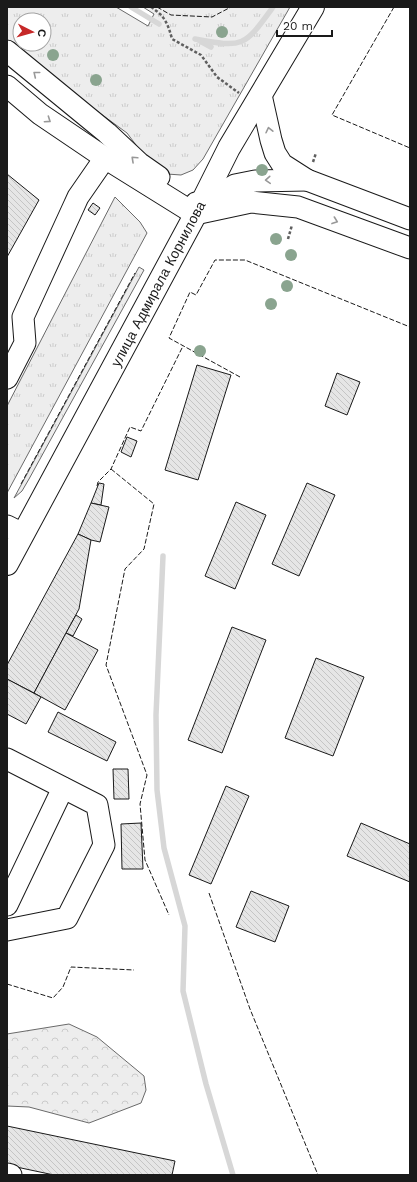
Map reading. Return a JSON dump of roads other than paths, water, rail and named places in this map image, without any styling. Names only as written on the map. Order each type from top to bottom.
[{"type":"main road","name":"улица Адмирала Корнилова","points":[[7,564],[15,530],[198,210],[229,148],[312,7]]},
{"type":"street","points":[[7,51],[107,133],[139,163],[198,210]]},
{"type":"street","points":[[7,86],[40,114],[105,158],[198,210],[251,202],[298,207],[410,248]]},
{"type":"street","points":[[258,100],[278,159],[282,164],[307,180],[410,218]]},
{"type":"street","points":[[7,378],[25,343],[23,317],[26,310],[73,208],[105,158]]},
{"type":"street","points":[[198,210],[235,185],[255,181],[307,180]]},
{"type":"street","points":[[7,758],[96,805],[104,845],[67,918],[7,930]]},
{"type":"street","points":[[7,905],[63,788]]},
{"type":"street","points":[[7,1174],[11,1175]]},
{"type":"waterway","points":[[131,7],[159,24]]},
{"type":"waterway","points":[[195,39],[224,43],[242,41],[255,30],[273,7]]},
{"type":"waterway","points":[[200,41],[211,47]]},
{"type":"waterway","points":[[163,556],[156,715],[157,790],[164,848],[185,926],[183,991],[206,1084],[233,1175]]}]
